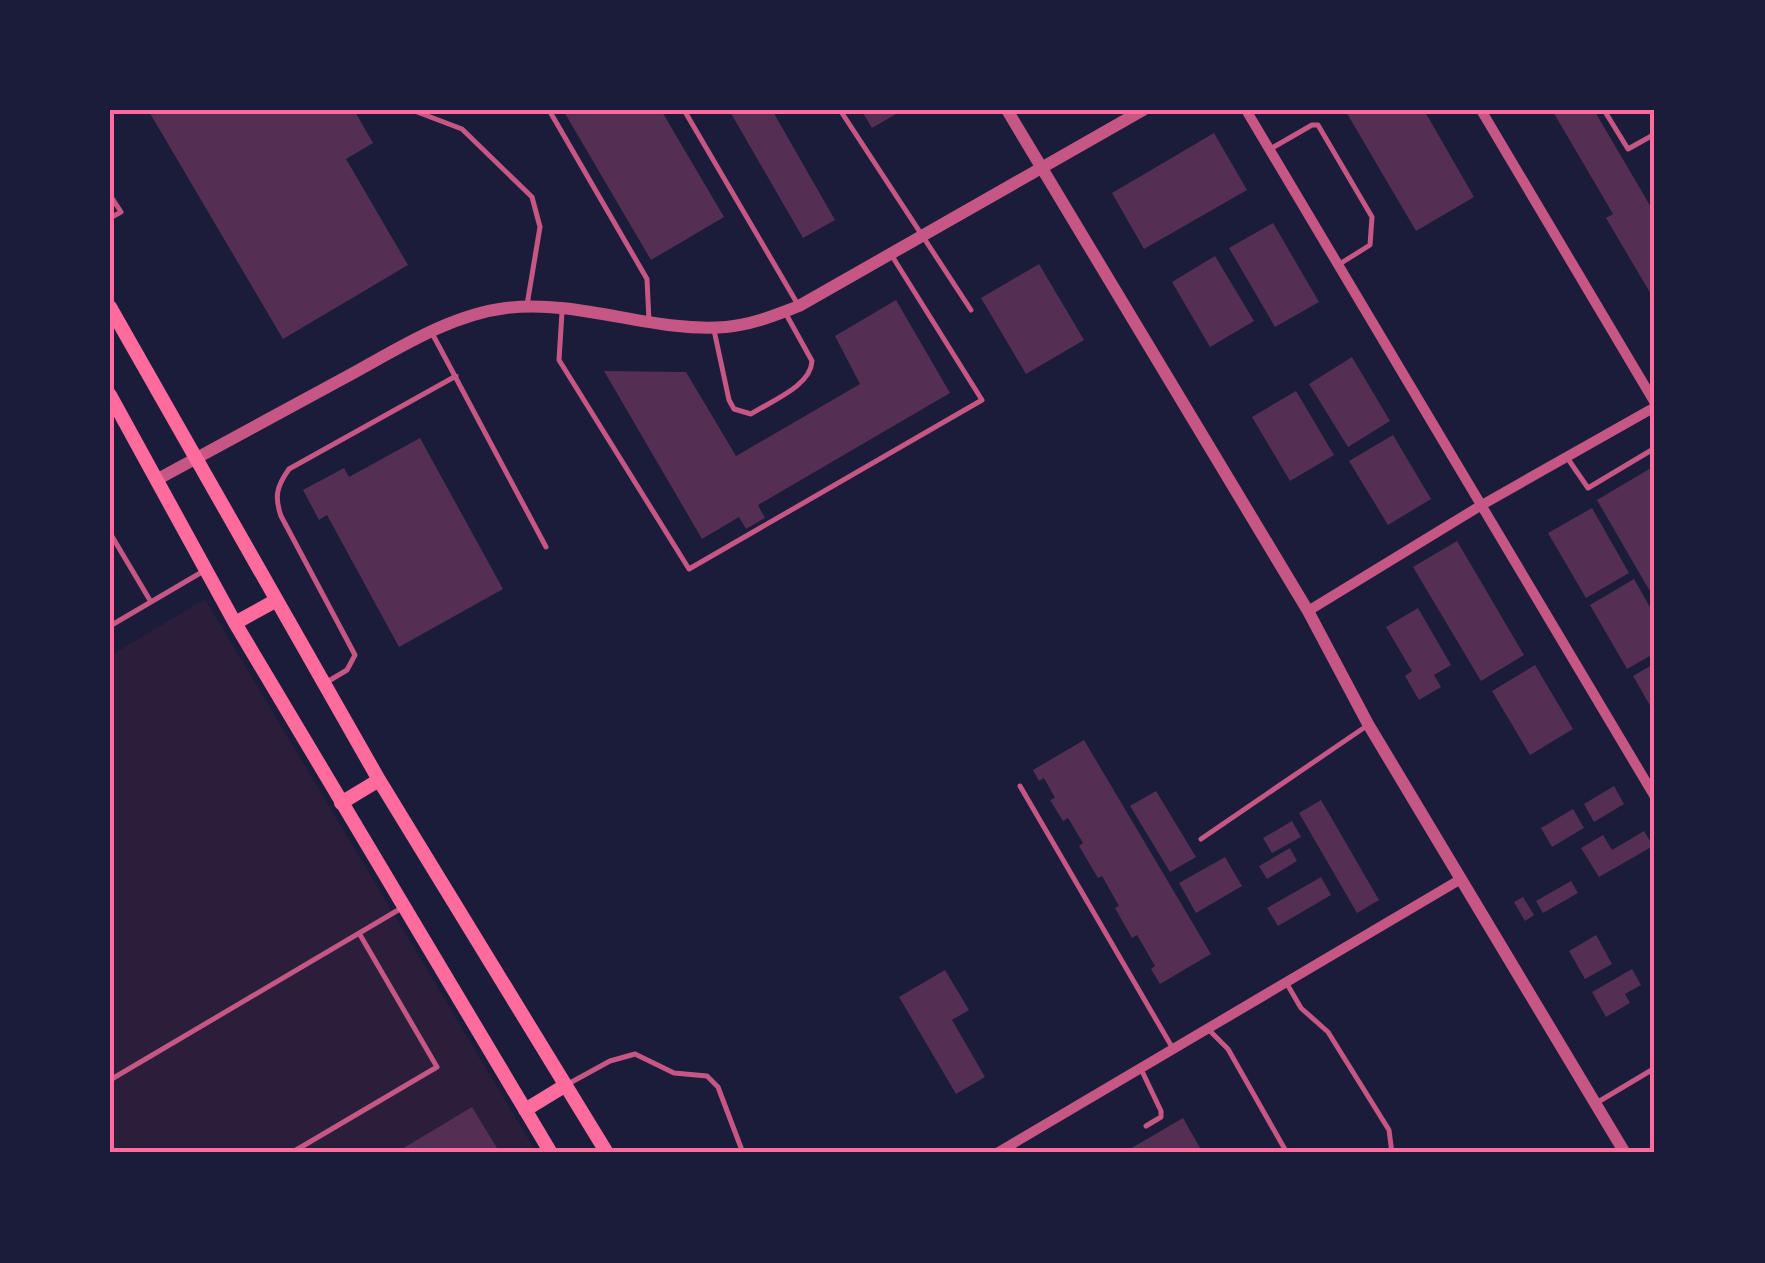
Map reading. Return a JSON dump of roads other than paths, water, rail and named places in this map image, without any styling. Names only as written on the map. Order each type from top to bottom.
[{"type":"main road","points":[[110,307],[379,780],[607,1153]]},
{"type":"main road","points":[[110,394],[235,623],[550,1153]]},
{"type":"main road","points":[[235,623],[275,601]]},
{"type":"main road","points":[[341,803],[379,780]]},
{"type":"main road","points":[[524,1110],[566,1085]]},
{"type":"street","points":[[1007,110],[1308,611],[1368,724],[1625,1153]]},
{"type":"street","points":[[158,479],[432,332],[476,315],[527,306],[562,306],[649,322],[714,327],[751,323],[785,312],[1144,110]]},
{"type":"street","points":[[1246,110],[1655,797]]},
{"type":"street","points":[[1308,611],[1655,405],[1481,110]]},
{"type":"street","points":[[997,1153],[1461,879]]},
{"type":"lane","points":[[412,110],[462,129],[532,197],[540,227],[527,306]]},
{"type":"lane","points":[[549,110],[647,280],[649,322]]},
{"type":"lane","points":[[684,110],[799,306]]},
{"type":"lane","points":[[840,110],[971,310]]},
{"type":"lane","points":[[1604,110],[1628,150],[1655,134]]},
{"type":"lane","points":[[1269,150],[1312,124],[1318,126],[1372,217],[1370,245],[1338,266]]},
{"type":"lane","points":[[110,195],[120,212],[110,218]]},
{"type":"lane","points":[[562,306],[559,360],[690,570],[982,400],[890,253]]},
{"type":"lane","points":[[714,327],[729,400],[742,414],[751,414],[804,381],[812,368],[812,360],[785,312]]},
{"type":"lane","points":[[432,332],[546,547]]},
{"type":"lane","points":[[323,684],[347,670],[355,655],[280,516],[275,498],[278,484],[288,468],[456,376]]},
{"type":"lane","points":[[1567,456],[1588,488],[1655,448]]},
{"type":"lane","points":[[110,533],[150,602]]},
{"type":"lane","points":[[110,626],[206,570]]},
{"type":"lane","points":[[1201,839],[1368,724]]},
{"type":"lane","points":[[1020,786],[1174,1050]]},
{"type":"lane","points":[[110,1080],[404,906]]},
{"type":"lane","points":[[291,1153],[437,1067],[359,932]]},
{"type":"lane","points":[[1286,982],[1301,1008],[1328,1032],[1389,1130],[1392,1153]]},
{"type":"lane","points":[[1208,1029],[1228,1049],[1287,1153]]},
{"type":"lane","points":[[566,1085],[634,1054],[674,1073],[707,1076],[718,1087],[742,1153]]},
{"type":"lane","points":[[1596,1104],[1655,1068]]},
{"type":"lane","points":[[1141,1069],[1162,1111],[1146,1126]]}]
